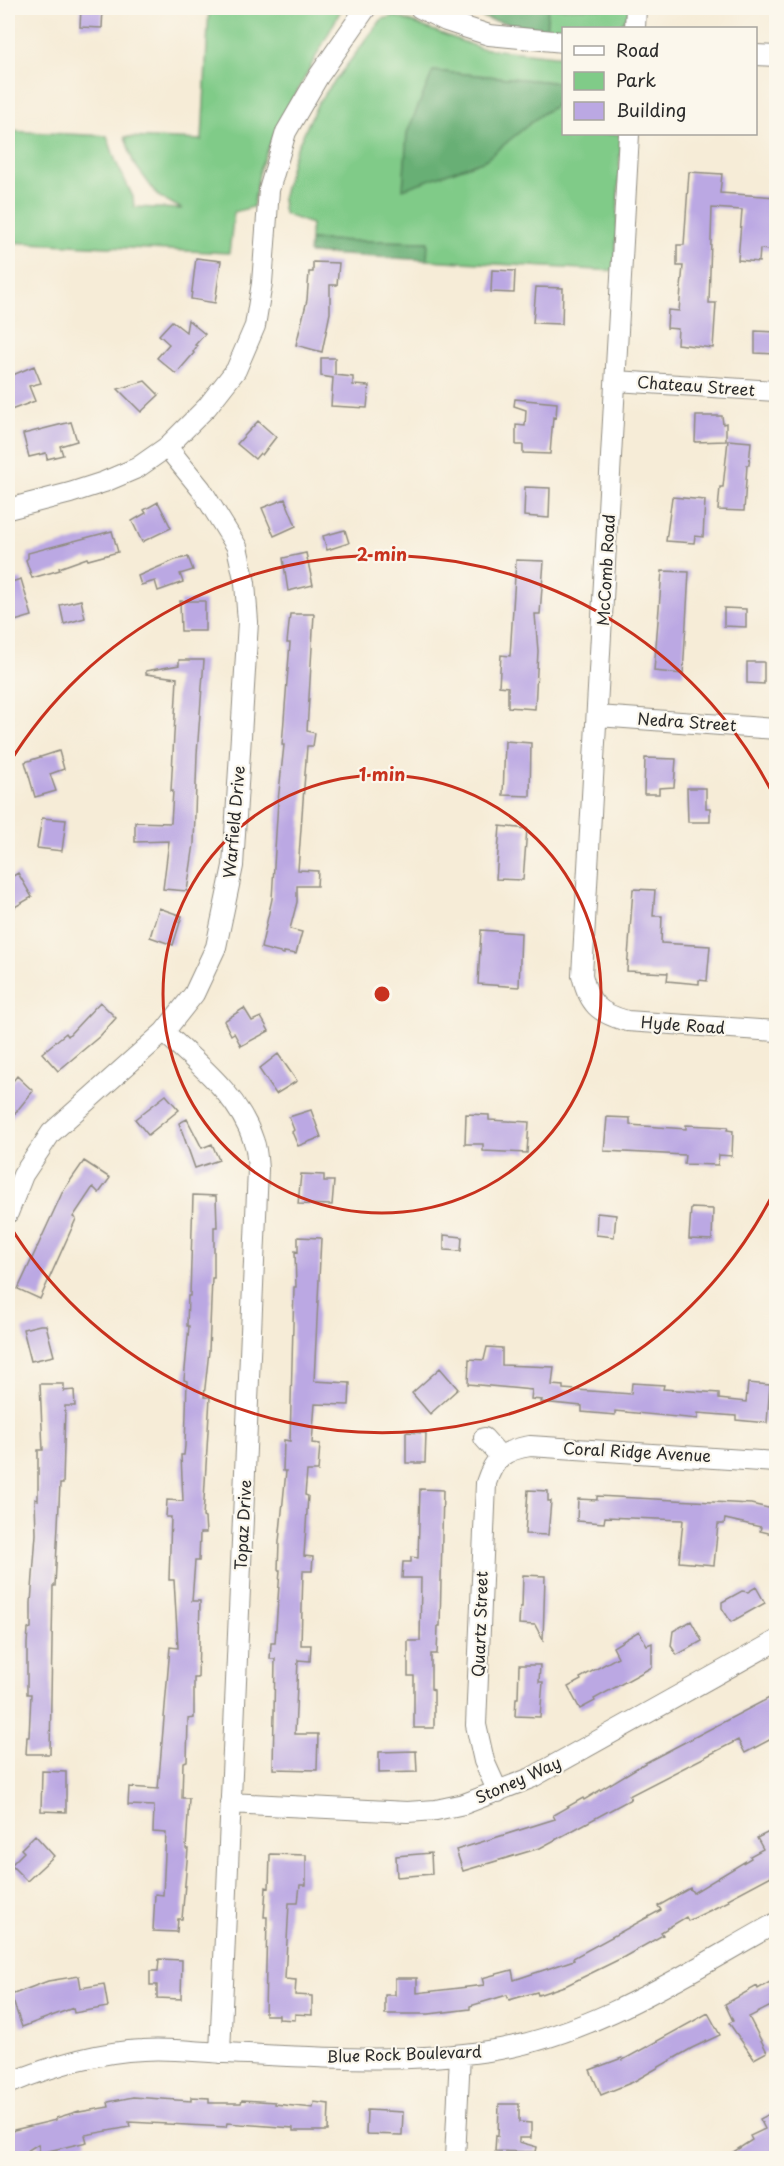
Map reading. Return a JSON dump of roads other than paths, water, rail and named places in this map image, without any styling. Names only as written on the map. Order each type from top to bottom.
[{"type":"street","points":[[8,509],[70,493],[137,468],[167,447],[207,407],[236,370],[255,326],[262,283],[268,190],[286,132],[318,77],[366,8]]},
{"type":"street","points":[[420,8],[446,21],[489,35],[562,42]]},
{"type":"street","points":[[635,27],[636,8]]},
{"type":"street","points":[[757,55],[777,56]]},
{"type":"street","name":"McComb Road","points":[[594,1004],[585,986],[582,964],[598,716],[629,135]]},
{"type":"street","name":"Chateau Street","points":[[616,381],[777,391]]},
{"type":"street","name":"Warfield Drive","points":[[8,1213],[24,1175],[51,1133],[164,1032],[194,994],[216,947],[233,866],[248,622],[245,583],[237,547],[201,489],[167,447]]},
{"type":"street","name":"Nedra Street","points":[[598,716],[777,729]]},
{"type":"street","name":"Hyde Road","points":[[594,1004],[610,1016],[627,1021],[777,1031]]},
{"type":"street","name":"Topaz Drive","points":[[164,1032],[234,1100],[247,1123],[255,1144],[258,1169],[219,2053]]},
{"type":"street","points":[[484,1438],[500,1456]]},
{"type":"street","name":"Coral Ridge Avenue","points":[[500,1456],[514,1448],[530,1446],[753,1458],[777,1462]]},
{"type":"street","name":"Quartz Street","points":[[498,1792],[484,1761],[476,1725],[486,1483],[491,1468],[500,1456]]},
{"type":"street","name":"Stoney Way","points":[[230,1803],[407,1812],[464,1804],[531,1778],[777,1641]]},
{"type":"street","name":"Blue Rock Boulevard","points":[[8,2084],[49,2067],[95,2056],[144,2050],[384,2058],[460,2055],[504,2048],[548,2037],[613,2013],[777,1923]]},
{"type":"street","points":[[455,2158],[460,2055]]}]
